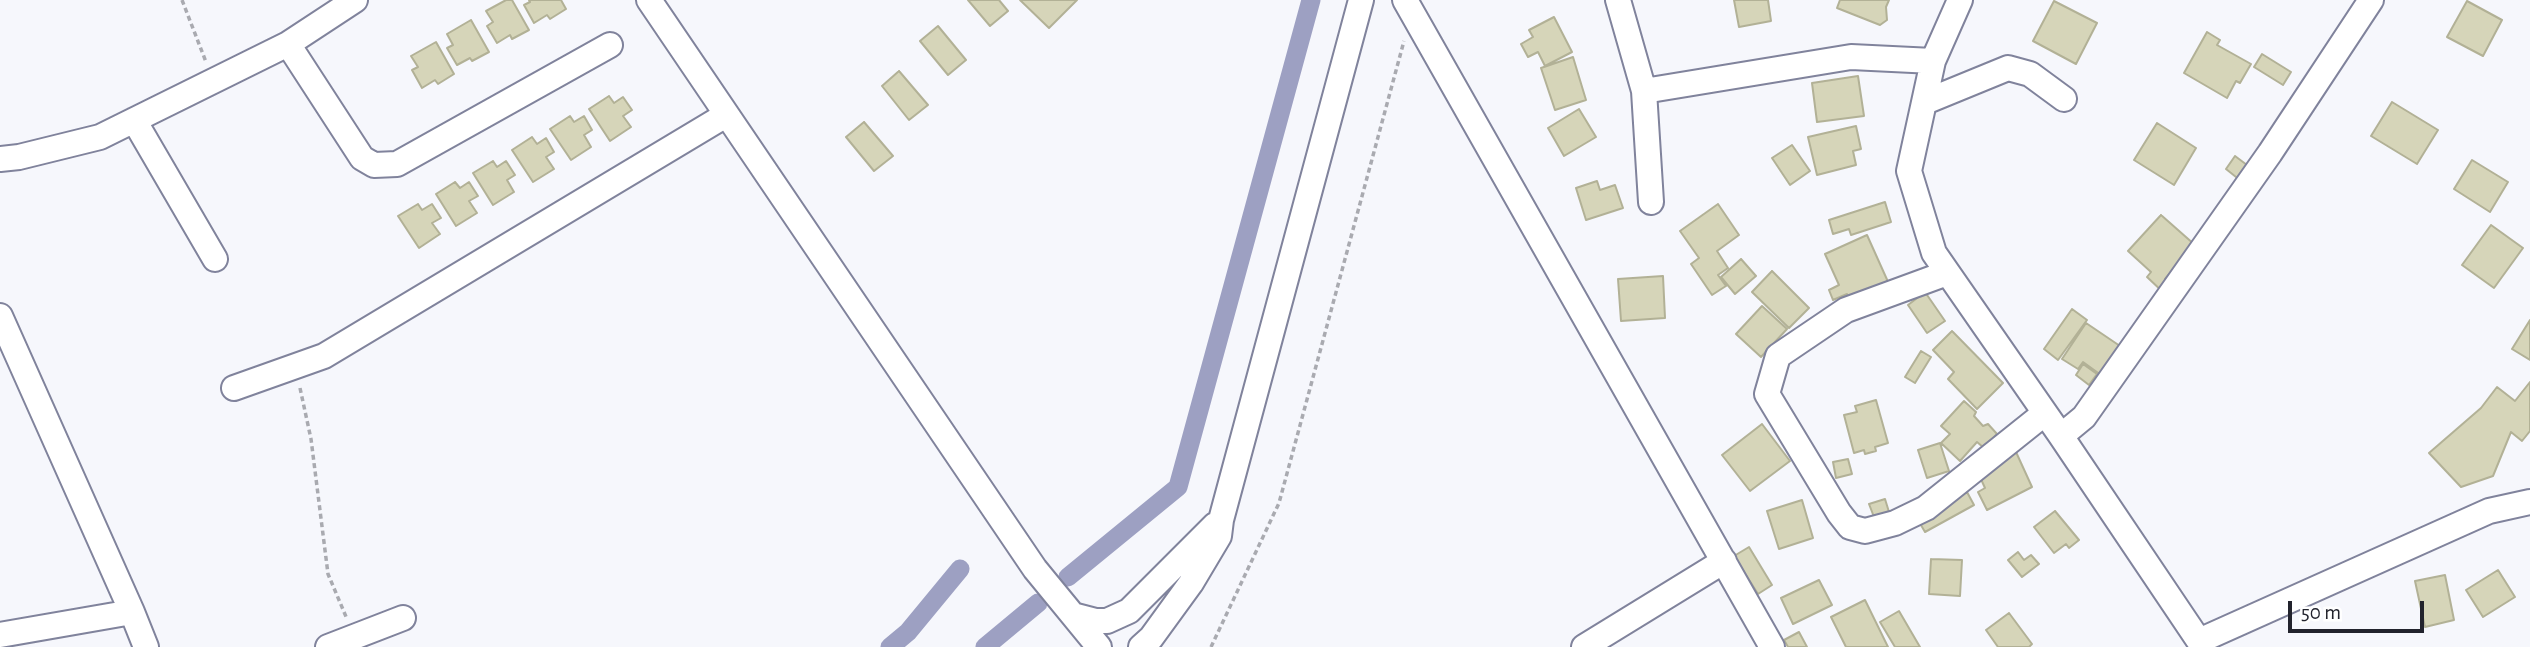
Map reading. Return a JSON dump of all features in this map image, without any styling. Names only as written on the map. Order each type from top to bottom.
[{"type":"street","points":[[0,159],[19,157],[100,137],[288,44],[355,0]]},
{"type":"street","points":[[649,0],[1035,569],[1099,647]]},
{"type":"street","points":[[1141,647],[1151,638],[1191,583],[1219,536],[1221,520],[1361,0]]},
{"type":"street","points":[[1618,0],[1644,91],[1651,202]]},
{"type":"street","points":[[1960,0],[1933,61],[1909,171],[1934,253],[2061,436],[2194,644],[2489,511],[2530,502]]},
{"type":"street","points":[[2061,436],[2084,417],[2270,153],[2371,0]]},
{"type":"street","points":[[1408,6],[1772,647]]},
{"type":"street","points":[[288,44],[362,158],[374,164],[397,164],[610,45]]},
{"type":"street","points":[[1644,91],[1850,57],[1933,61]]},
{"type":"street","points":[[1925,102],[2008,68],[2030,74],[2064,99]]},
{"type":"street","points":[[234,388],[324,356],[726,114]]},
{"type":"street","points":[[134,120],[215,259]]},
{"type":"street","points":[[1947,273],[1846,310],[1778,356],[1766,394],[1839,513],[1850,527],[1865,531],[1895,523],[1926,508],[2045,413]]},
{"type":"street","points":[[1,320],[146,647]]},
{"type":"street","points":[[1073,615],[1107,621],[1129,611],[1221,520]]},
{"type":"street","points":[[1584,647],[1724,561]]},
{"type":"street","points":[[0,635],[132,612]]},
{"type":"street","points":[[328,647],[403,618]]},
{"type":"path","points":[[182,0],[214,81]]},
{"type":"path","points":[[1211,647],[1279,503],[1408,6]]},
{"type":"path","points":[[295,366],[312,439],[328,575],[355,636]]},
{"type":"building","points":[[506,0],[512,0],[529,30],[512,39],[510,35],[497,43],[487,26],[493,22],[486,11]]},
{"type":"building","points":[[529,0],[561,0],[566,9],[550,19],[547,15],[534,23],[524,5],[530,2]]},
{"type":"building","points":[[968,0],[999,0],[1008,11],[990,26]]},
{"type":"building","points":[[1020,0],[1077,0],[1049,28]]},
{"type":"building","points":[[1734,0],[1768,0],[1771,21],[1739,27]]},
{"type":"building","points":[[1840,0],[1889,0],[1886,7],[1887,20],[1880,25],[1837,8]]},
{"type":"building","points":[[2054,1],[2097,23],[2076,64],[2033,41]]},
{"type":"building","points":[[2467,1],[2502,20],[2483,56],[2447,37]]},
{"type":"building","points":[[1554,17],[1572,52],[1545,66],[1538,52],[1528,57],[1521,44],[1533,37],[1529,30]]},
{"type":"building","points":[[471,20],[489,52],[457,65],[447,48],[453,45],[447,34]]},
{"type":"building","points":[[938,26],[966,60],[948,75],[920,41]]},
{"type":"building","points":[[2207,32],[2220,40],[2217,45],[2251,64],[2240,83],[2236,81],[2227,98],[2184,73]]},
{"type":"building","points":[[436,42],[454,74],[438,84],[435,80],[422,88],[412,70],[418,67],[411,56]]},
{"type":"building","points":[[2262,54],[2291,72],[2283,85],[2254,67]]},
{"type":"building","points":[[1573,57],[1586,100],[1555,110],[1541,68]]},
{"type":"building","points":[[899,71],[928,105],[909,120],[882,86]]},
{"type":"building","points":[[1858,76],[1864,116],[1817,122],[1812,83]]},
{"type":"building","points":[[609,96],[614,103],[623,97],[632,110],[623,116],[631,127],[610,141],[589,109]]},
{"type":"building","points":[[2392,102],[2438,130],[2417,164],[2371,136]]},
{"type":"building","points":[[1579,109],[1596,137],[1564,156],[1548,128]]},
{"type":"building","points":[[570,116],[574,122],[584,116],[592,130],[584,135],[591,147],[571,160],[550,129]]},
{"type":"building","points":[[864,122],[893,156],[874,171],[846,137]]},
{"type":"building","points":[[2157,123],[2196,148],[2174,185],[2134,160]]},
{"type":"building","points":[[1856,126],[1861,149],[1853,151],[1856,165],[1817,175],[1808,137]]},
{"type":"building","points":[[532,137],[537,144],[546,138],[554,152],[546,157],[554,169],[533,182],[512,150]]},
{"type":"building","points":[[1792,145],[1810,171],[1790,185],[1772,158]]},
{"type":"building","points":[[2235,156],[2251,168],[2241,181],[2226,169]]},
{"type":"building","points":[[2472,160],[2508,182],[2490,212],[2454,189]]},
{"type":"building","points":[[493,161],[497,167],[506,161],[515,175],[507,180],[514,192],[493,205],[473,173]]},
{"type":"building","points":[[1597,181],[1600,190],[1615,185],[1623,208],[1586,220],[1576,188]]},
{"type":"building","points":[[455,182],[460,188],[469,182],[478,196],[469,201],[477,213],[456,226],[436,194]]},
{"type":"building","points":[[1885,202],[1891,222],[1851,235],[1849,229],[1833,234],[1829,220]]},
{"type":"building","points":[[418,204],[422,210],[432,204],[441,218],[432,223],[440,234],[419,248],[398,216]]},
{"type":"building","points":[[1718,204],[1739,235],[1717,251],[1728,268],[1718,275],[1726,286],[1712,295],[1691,264],[1699,258],[1680,231]]},
{"type":"building","points":[[2161,215],[2195,245],[2165,279],[2173,286],[2165,294],[2147,277],[2151,272],[2128,251]]},
{"type":"building","points":[[2491,225],[2523,248],[2494,288],[2462,265]]},
{"type":"building","points":[[1867,235],[1889,284],[1851,301],[1847,294],[1833,300],[1829,290],[1839,285],[1825,254]]},
{"type":"building","points":[[1741,259],[1756,276],[1735,294],[1721,277]]},
{"type":"building","points":[[1772,271],[1809,308],[1789,328],[1752,292]]},
{"type":"building","points":[[1663,276],[1665,318],[1621,321],[1618,279]]},
{"type":"building","points":[[1925,292],[1945,321],[1927,333],[1908,305]]},
{"type":"building","points":[[1762,306],[1787,329],[1761,357],[1736,334]]},
{"type":"building","points":[[2072,309],[2087,320],[2058,360],[2044,349]]},
{"type":"building","points":[[2530,320],[2530,360],[2512,349]]},
{"type":"building","points":[[2086,323],[2120,346],[2101,375],[2083,362],[2078,369],[2062,359]]},
{"type":"building","points":[[1952,331],[2003,383],[1977,409],[1948,379],[1954,372],[1933,350]]},
{"type":"building","points":[[1921,351],[1931,357],[1915,383],[1905,377]]},
{"type":"building","points":[[2083,364],[2097,374],[2089,385],[2076,375]]},
{"type":"building","points":[[2530,382],[2530,431],[2522,441],[2511,432],[2493,476],[2461,487],[2429,453],[2481,408],[2497,387],[2515,401]]},
{"type":"building","points":[[1876,400],[1888,443],[1875,447],[1876,451],[1854,453],[1844,415],[1857,412],[1855,406]]},
{"type":"building","points":[[1964,401],[1976,412],[1974,416],[1983,426],[1988,424],[1997,434],[1984,448],[1977,442],[1960,461],[1941,443],[1950,434],[1941,426]]},
{"type":"building","points":[[1762,424],[1790,461],[1750,491],[1722,455]]},
{"type":"building","points":[[1940,443],[1949,471],[1927,478],[1918,450]]},
{"type":"building","points":[[2016,452],[2032,487],[1987,510],[1978,492],[1985,488],[1980,477]]},
{"type":"building","points":[[1848,459],[1852,474],[1836,478],[1833,462]]},
{"type":"building","points":[[1967,492],[1974,505],[1925,532],[1918,520]]},
{"type":"building","points":[[1885,499],[1889,512],[1874,517],[1869,504]]},
{"type":"building","points":[[1802,500],[1813,538],[1779,549],[1767,511]]},
{"type":"building","points":[[2055,511],[2079,540],[2069,548],[2066,544],[2054,553],[2034,527]]},
{"type":"building","points":[[1749,547],[1772,585],[1758,594],[1734,556]]},
{"type":"building","points":[[2018,552],[2024,560],[2031,555],[2039,564],[2022,577],[2008,560]]},
{"type":"building","points":[[1931,559],[1962,560],[1960,596],[1929,594]]},
{"type":"building","points":[[2498,570],[2515,597],[2483,617],[2466,590]]},
{"type":"building","points":[[2445,575],[2454,620],[2425,627],[2415,581]]},
{"type":"building","points":[[1819,580],[1832,605],[1793,624],[1781,598]]},
{"type":"building","points":[[1865,600],[1888,647],[1846,647],[1831,617]]},
{"type":"building","points":[[1899,611],[1920,647],[1895,647],[1880,622]]},
{"type":"building","points":[[2009,613],[2032,644],[2029,647],[1998,647],[1986,630]]},
{"type":"building","points":[[1799,632],[1807,647],[1788,647],[1784,640]]},
{"type":"waterway","points":[[1068,577],[1178,487],[1311,0]]},
{"type":"waterway","points":[[890,647],[908,632],[960,569]]},
{"type":"waterway","points":[[985,647],[1038,603]]}]
